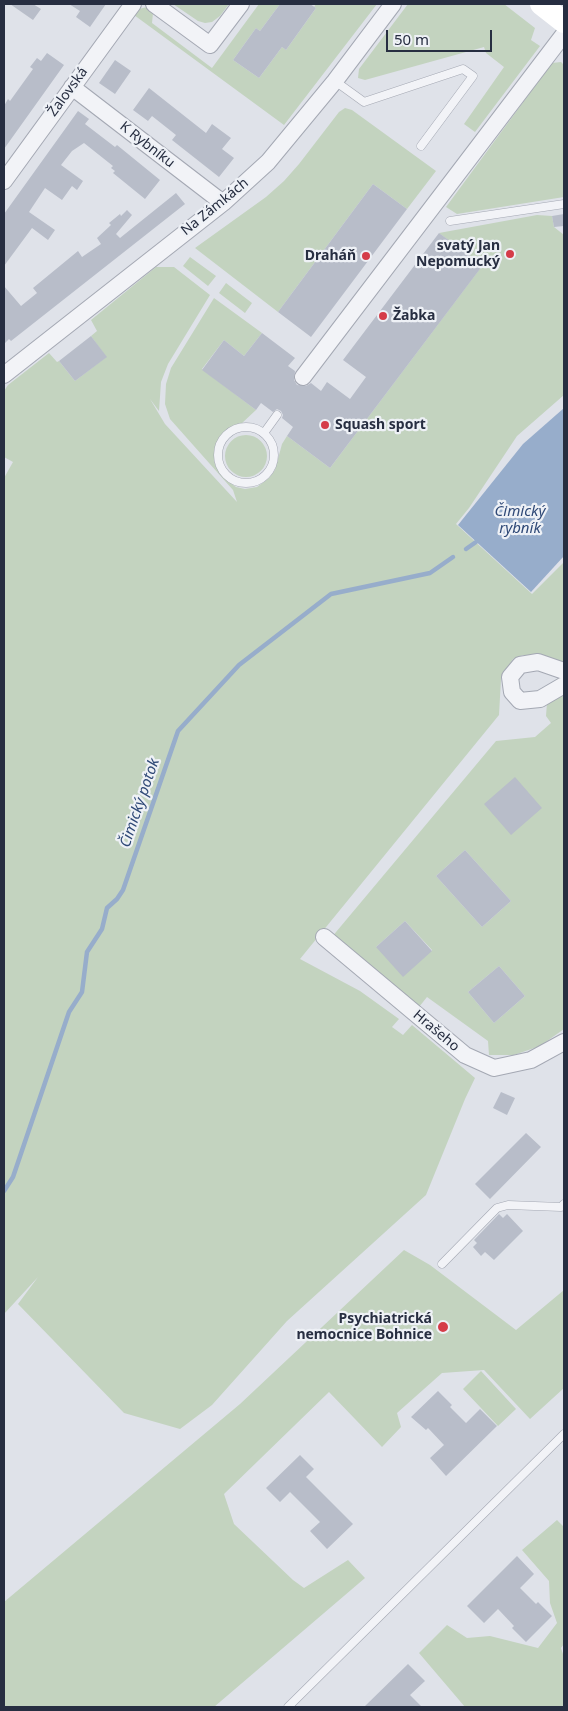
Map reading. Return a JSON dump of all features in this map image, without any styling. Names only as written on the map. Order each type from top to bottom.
[{"type":"street","name":"Žalovská","points":[[7,171],[133,4]]},
{"type":"street","points":[[154,4],[210,45],[241,4]]},
{"type":"street","name":"Na Zámkách","points":[[4,375],[222,203],[268,162],[335,81],[393,4]]},
{"type":"street","points":[[541,4],[564,22]]},
{"type":"street","points":[[303,377],[564,34]]},
{"type":"street","name":"K Rybníku","points":[[72,87],[222,203]]},
{"type":"street","points":[[564,672],[538,662],[520,665],[510,677],[512,692],[520,701],[540,699],[564,685]]},
{"type":"street","name":"Hrašeho","points":[[324,937],[465,1055],[494,1068],[531,1060],[564,1042]]},
{"type":"lane","points":[[335,81],[364,102],[463,69],[473,76],[422,146]]},
{"type":"lane","points":[[450,221],[564,204]]},
{"type":"lane","points":[[264,433],[277,415]]},
{"type":"lane","points":[[248,427],[264,433],[270,440],[274,450],[271,468],[265,476],[257,481],[248,483],[238,482],[230,478],[224,471],[218,455],[224,438],[239,428],[248,427]]},
{"type":"lane","points":[[442,1264],[497,1208],[508,1204],[563,1207]]},
{"type":"lane","points":[[288,1707],[564,1436]]},
{"type":"green space","points":[[173,4],[229,4],[220,16],[212,22],[205,23],[198,21]]},
{"type":"green space","points":[[259,4],[280,4],[260,31],[256,28],[233,60],[259,78],[282,47],[286,50],[316,8],[314,7],[316,4],[377,4],[284,125],[134,15],[139,9],[147,7],[153,13],[152,23],[212,68]]},
{"type":"green space","points":[[408,4],[504,4],[535,28],[531,40],[540,46],[475,132],[464,124],[504,67],[486,53],[484,47],[365,80],[358,78],[359,69]]},
{"type":"green space","points":[[561,62],[564,65],[564,197],[457,214],[446,207],[552,63]]},
{"type":"green space","points":[[345,108],[352,110],[436,171],[407,209],[373,184],[278,312],[195,248],[266,197],[284,181],[339,112]]},
{"type":"green space","points":[[537,215],[552,216],[554,227],[564,235],[564,395],[517,436],[469,508],[456,524],[532,594],[564,562],[564,664],[523,655],[513,659],[501,679],[499,715],[300,959],[360,991],[399,1019],[392,1027],[403,1035],[412,1025],[475,1078],[426,1195],[287,1321],[212,1405],[180,1429],[124,1413],[18,1304],[38,1277],[4,1314],[4,478],[13,462],[4,457],[4,391],[8,385],[49,353],[57,362],[59,361],[75,381],[106,357],[91,336],[97,331],[91,320],[156,267],[174,267],[210,295],[168,364],[161,382],[159,411],[150,399],[165,424],[237,502],[233,490],[170,419],[165,404],[166,384],[171,368],[214,298],[262,333],[244,356],[224,340],[202,369],[256,410],[241,424],[223,433],[217,442],[214,453],[215,465],[232,484],[245,489],[257,487],[269,478],[275,470],[282,444],[287,436],[330,468],[482,266],[439,233]]},
{"type":"green space","points":[[190,257],[216,276],[208,286],[183,266]]},
{"type":"green space","points":[[226,283],[252,303],[245,313],[219,293]]},
{"type":"green space","points":[[250,435],[258,438],[264,444],[267,456],[264,468],[258,474],[242,477],[234,474],[228,468],[225,452],[228,444],[234,438]]},
{"type":"green space","points":[[564,695],[564,1029],[540,1046],[514,1055],[489,1055],[488,1041],[427,997],[415,1012],[331,938],[496,741],[535,737],[551,723],[546,716],[547,703]],"holes":[[[465,850],[511,901],[482,927],[436,876]],[[405,921],[432,951],[376,947]],[[499,966],[525,996],[494,1023],[468,992]]]},
{"type":"green space","points":[[404,1250],[430,1265],[516,1330],[564,1290],[564,1388],[530,1419],[484,1370],[442,1373],[397,1413],[401,1427],[382,1447],[329,1392],[224,1494],[234,1524],[293,1580],[304,1588],[348,1560],[365,1578],[214,1707],[4,1707],[4,1602],[240,1404]]},
{"type":"green space","points":[[481,1371],[516,1409],[498,1426],[463,1389]]},
{"type":"green space","points":[[557,1520],[564,1527],[564,1644],[561,1648],[564,1657],[564,1707],[465,1707],[419,1653],[447,1625],[467,1638],[490,1636],[538,1648],[557,1623],[550,1603],[549,1581],[522,1550]]},
{"type":"water","name":"Čimický rybník","points":[[564,408],[564,556],[531,592],[458,525],[523,444]]},
{"type":"building","points":[[10,4],[33,4],[41,9],[33,20]]},
{"type":"building","points":[[69,4],[106,4],[90,27],[76,17],[80,11]]},
{"type":"building","points":[[280,4],[310,4],[316,8],[286,50],[282,47],[259,78],[233,60],[256,28],[260,31]]},
{"type":"building","points":[[47,53],[64,65],[4,149],[4,106],[8,99],[10,101],[33,69],[30,67],[37,58],[41,61]]},
{"type":"building","points":[[115,60],[131,71],[115,94],[99,83]]},
{"type":"building","points":[[149,88],[206,133],[212,124],[231,138],[222,149],[234,158],[219,177],[172,140],[176,135],[152,116],[148,121],[133,110]]},
{"type":"building","points":[[78,111],[89,119],[85,124],[115,147],[117,145],[160,180],[145,199],[113,173],[115,171],[111,168],[113,166],[84,143],[72,151],[61,165],[83,181],[77,190],[72,186],[62,200],[45,188],[29,212],[55,230],[48,240],[32,228],[4,266],[4,214]]},
{"type":"building","points":[[373,184],[407,209],[311,337],[278,312]]},
{"type":"building","points":[[176,193],[185,204],[11,341],[9,339],[4,344],[4,286],[21,306],[37,293],[33,288],[78,251],[82,257],[101,244],[97,238],[111,225],[109,223],[120,214],[121,216],[127,210],[132,215],[116,234],[120,238]]},
{"type":"building","points":[[564,214],[564,226],[554,227],[552,216]]},
{"type":"building","points":[[439,233],[483,265],[330,468],[287,436],[293,427],[282,418],[281,411],[277,409],[273,412],[261,403],[256,410],[202,370],[224,340],[244,356],[262,333],[295,358],[288,366],[295,371],[294,380],[297,385],[306,386],[311,383],[321,391],[327,382],[350,399],[366,377],[343,360]]},
{"type":"building","points":[[91,336],[107,357],[75,381],[59,361]]},
{"type":"building","points":[[515,777],[542,808],[511,835],[484,804]]},
{"type":"building","points":[[465,850],[511,901],[482,927],[436,876]]},
{"type":"building","points":[[405,921],[432,951],[403,977],[376,947]]},
{"type":"building","points":[[499,966],[525,996],[494,1023],[468,992]]},
{"type":"building","points":[[501,1092],[515,1098],[507,1115],[493,1108]]},
{"type":"building","points":[[526,1133],[541,1147],[490,1199],[475,1184]]},
{"type":"building","points":[[499,1214],[503,1218],[507,1214],[523,1231],[494,1260],[485,1252],[481,1256],[473,1247],[477,1243],[474,1240]]},
{"type":"building","points":[[438,1391],[452,1405],[450,1407],[466,1423],[480,1409],[497,1426],[446,1476],[430,1458],[444,1445],[428,1428],[426,1430],[411,1417]]},
{"type":"building","points":[[300,1455],[314,1469],[306,1477],[353,1524],[327,1549],[310,1531],[320,1522],[290,1492],[280,1502],[266,1488]]},
{"type":"building","points":[[517,1556],[534,1574],[520,1588],[536,1604],[538,1602],[552,1616],[526,1642],[512,1628],[514,1626],[498,1609],[484,1623],[467,1606]]},
{"type":"building","points":[[408,1664],[425,1681],[410,1695],[422,1707],[364,1707]]},
{"type":"waterway","name":"Čimický potok","points":[[466,549],[476,542]]},
{"type":"waterway","name":"Čimický potok","points":[[4,1191],[13,1177],[69,1012],[82,992],[87,952],[102,929],[107,908],[123,890],[178,731],[239,665],[331,594],[430,573],[453,557]]},
{"type":"place","name":"svatý Jan Nepomucký","points":[[510,254]]},
{"type":"place","name":"Draháň","points":[[366,256]]},
{"type":"place","name":"Žabka","points":[[383,316]]},
{"type":"place","name":"Squash sport","points":[[325,425]]},
{"type":"place","name":"Psychiatrická nemocnice Bohnice","points":[[443,1327]]}]
